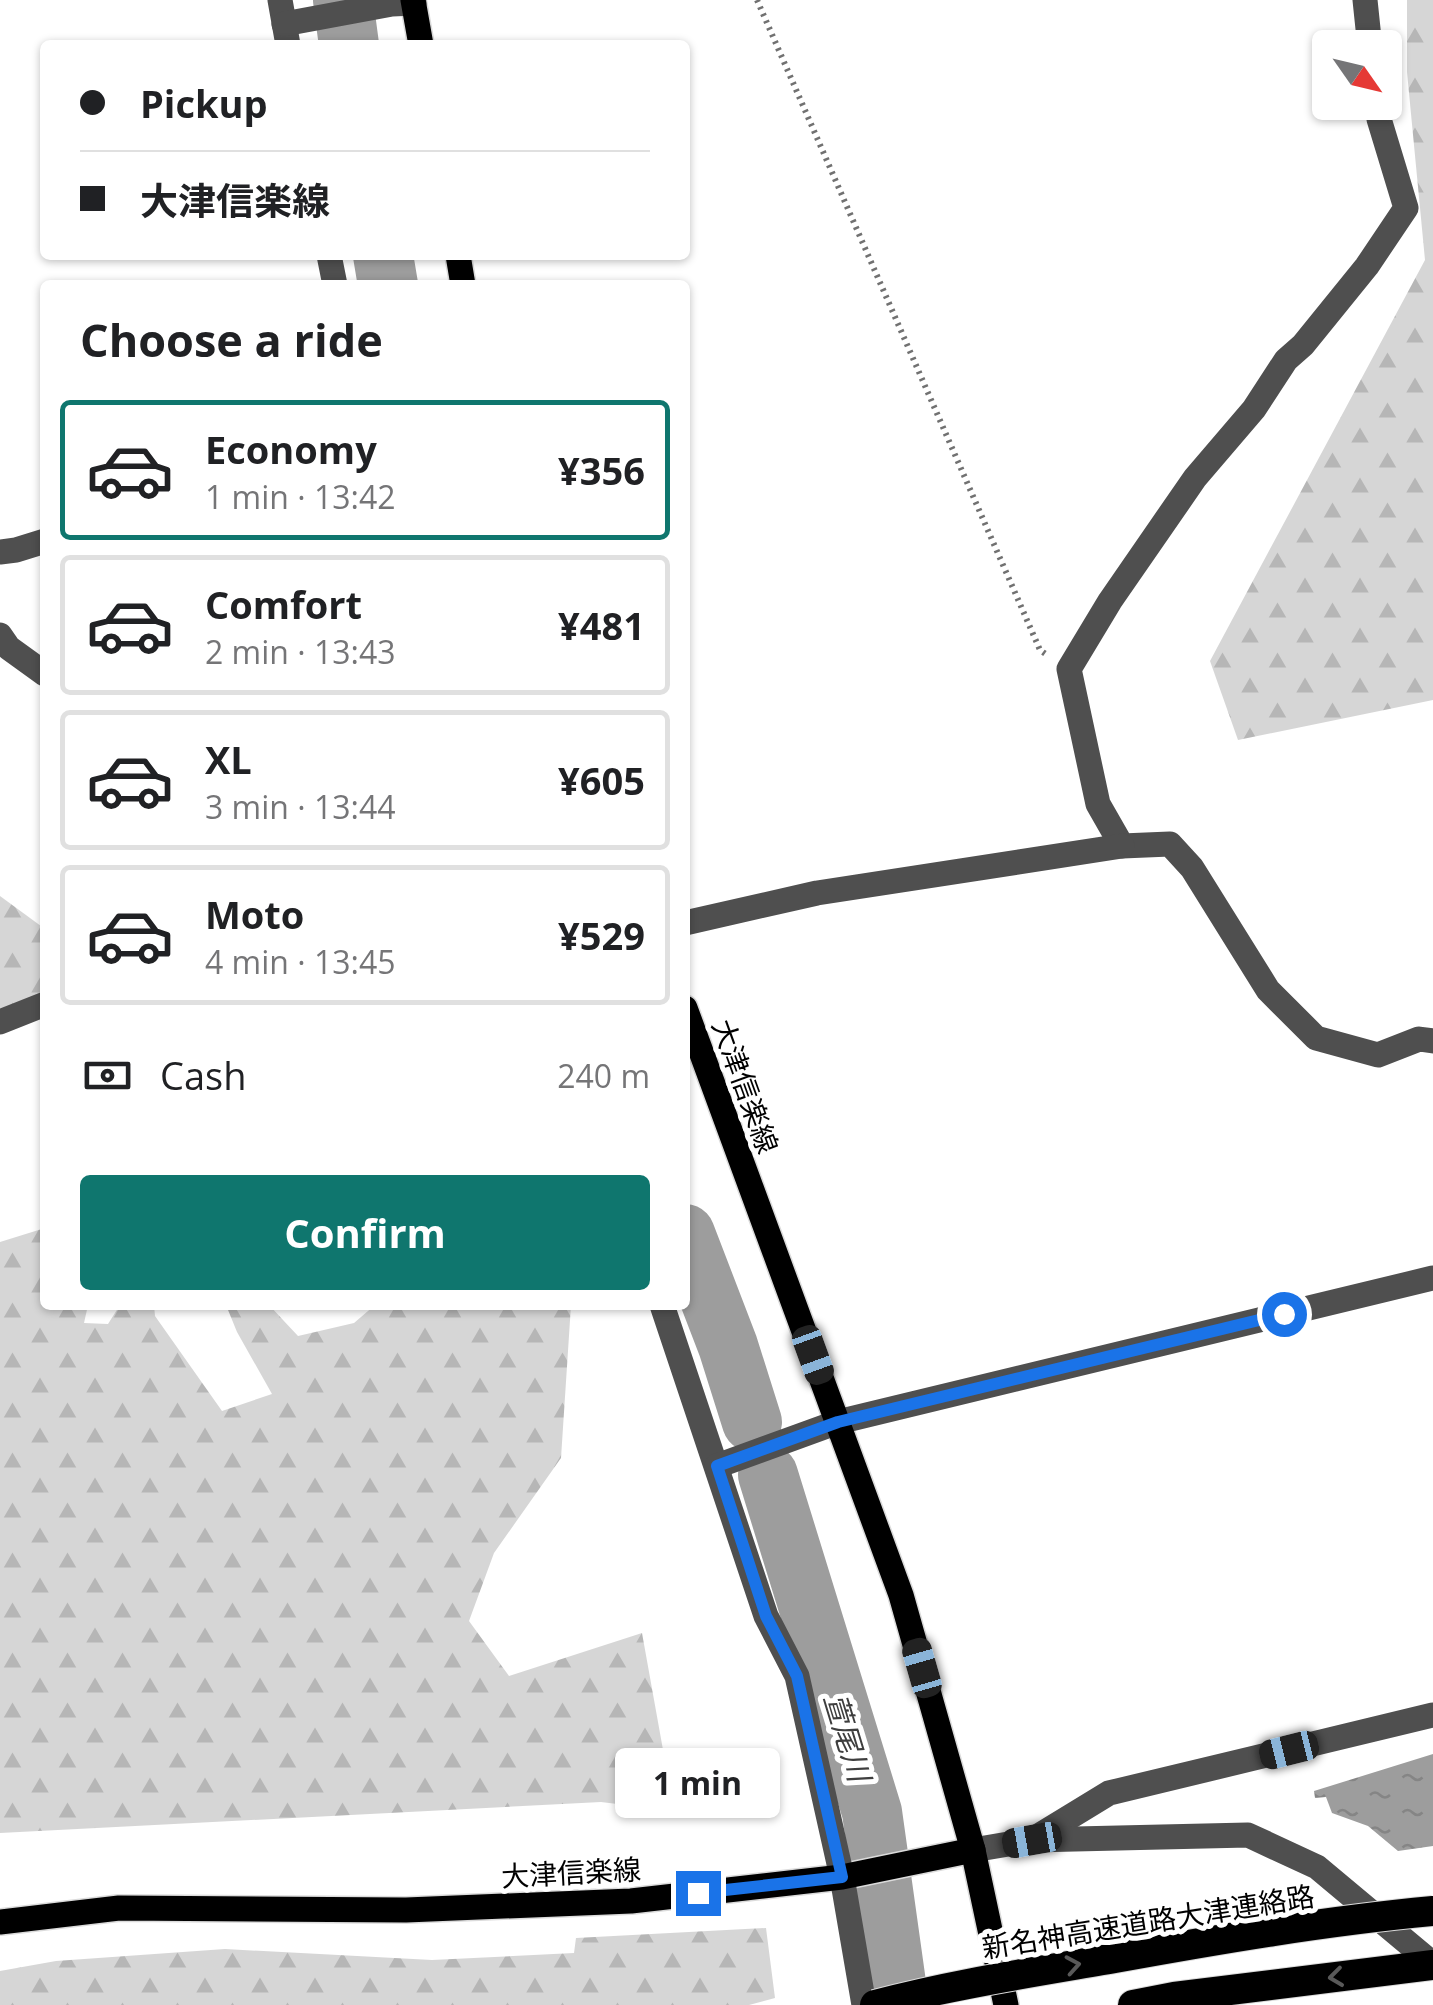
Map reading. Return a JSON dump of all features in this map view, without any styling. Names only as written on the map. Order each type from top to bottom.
[{"type":"highway","name":"新名神高速道路大津連絡路","points":[[875,2005],[932,1990],[1206,1942],[1433,1911]]},
{"type":"highway","points":[[1134,2005],[1174,1996],[1433,1964]]},
{"type":"main road","points":[[406,2],[419,40]]},
{"type":"main road","name":"大津信楽線","points":[[0,1922],[119,1908],[406,1910],[631,1901],[846,1876],[973,1850],[901,1595],[690,1022]]},
{"type":"main road","points":[[973,1850],[1006,2005]]},
{"type":"street","points":[[1365,0],[1368,30]]},
{"type":"street","points":[[289,22],[406,2]]},
{"type":"street","points":[[1122,846],[1098,804],[1070,669],[1110,600],[1195,478],[1254,409],[1286,360],[1303,345],[1367,266],[1406,208],[1379,120]]},
{"type":"street","points":[[0,552],[40,542]]},
{"type":"street","points":[[0,635],[9,648],[40,670]]},
{"type":"street","points":[[690,922],[817,893],[1122,846],[1170,844],[1192,868],[1268,990],[1316,1038],[1378,1055],[1419,1040],[1433,1041]]},
{"type":"street","points":[[0,1022],[40,1006]]},
{"type":"street","points":[[727,1462],[838,1422],[1433,1278]]},
{"type":"street","points":[[664,1310],[727,1462],[766,1616],[797,1676],[846,1876],[864,2005]]},
{"type":"street","points":[[1032,1840],[1108,1792],[1433,1715]]},
{"type":"street","points":[[973,1850],[1032,1840],[1248,1834],[1317,1868],[1433,1964]]},
{"type":"path","points":[[757,0],[1040,650],[1070,669]]},
{"type":"green space","points":[[1407,0],[1433,0],[1433,700],[1238,740],[1210,661],[1425,260],[1407,72]]},
{"type":"green space","points":[[0,896],[40,925],[40,995],[0,1028]]},
{"type":"green space","points":[[40,1230],[40,1310],[87,1310],[84,1323],[108,1324],[117,1310],[154,1310],[222,1411],[272,1394],[228,1310],[274,1310],[298,1336],[354,1323],[369,1310],[571,1310],[561,1458],[494,1553],[469,1621],[509,1676],[642,1633],[674,1811],[601,1802],[0,1833],[0,1242]]},
{"type":"green space","points":[[766,1928],[775,1998],[749,2005],[0,2005],[0,1971],[56,1961],[225,1949],[432,1960],[574,1953],[576,1938]]},
{"type":"water","points":[[1433,1754],[1433,1846],[1398,1851],[1368,1826],[1332,1813],[1326,1797],[1315,1798],[1314,1791]]},
{"type":"waterway","name":"萱尾川","points":[[343,0],[348,40]]},
{"type":"waterway","name":"萱尾川","points":[[384,260],[387,280]]},
{"type":"waterway","name":"萱尾川","points":[[690,1247],[752,1422]]},
{"type":"waterway","name":"萱尾川","points":[[768,1475],[872,1812],[899,2005]]},
{"type":"route","points":[[698,1893],[842,1877],[797,1676],[766,1616],[717,1466],[838,1422],[1284,1314]]}]
